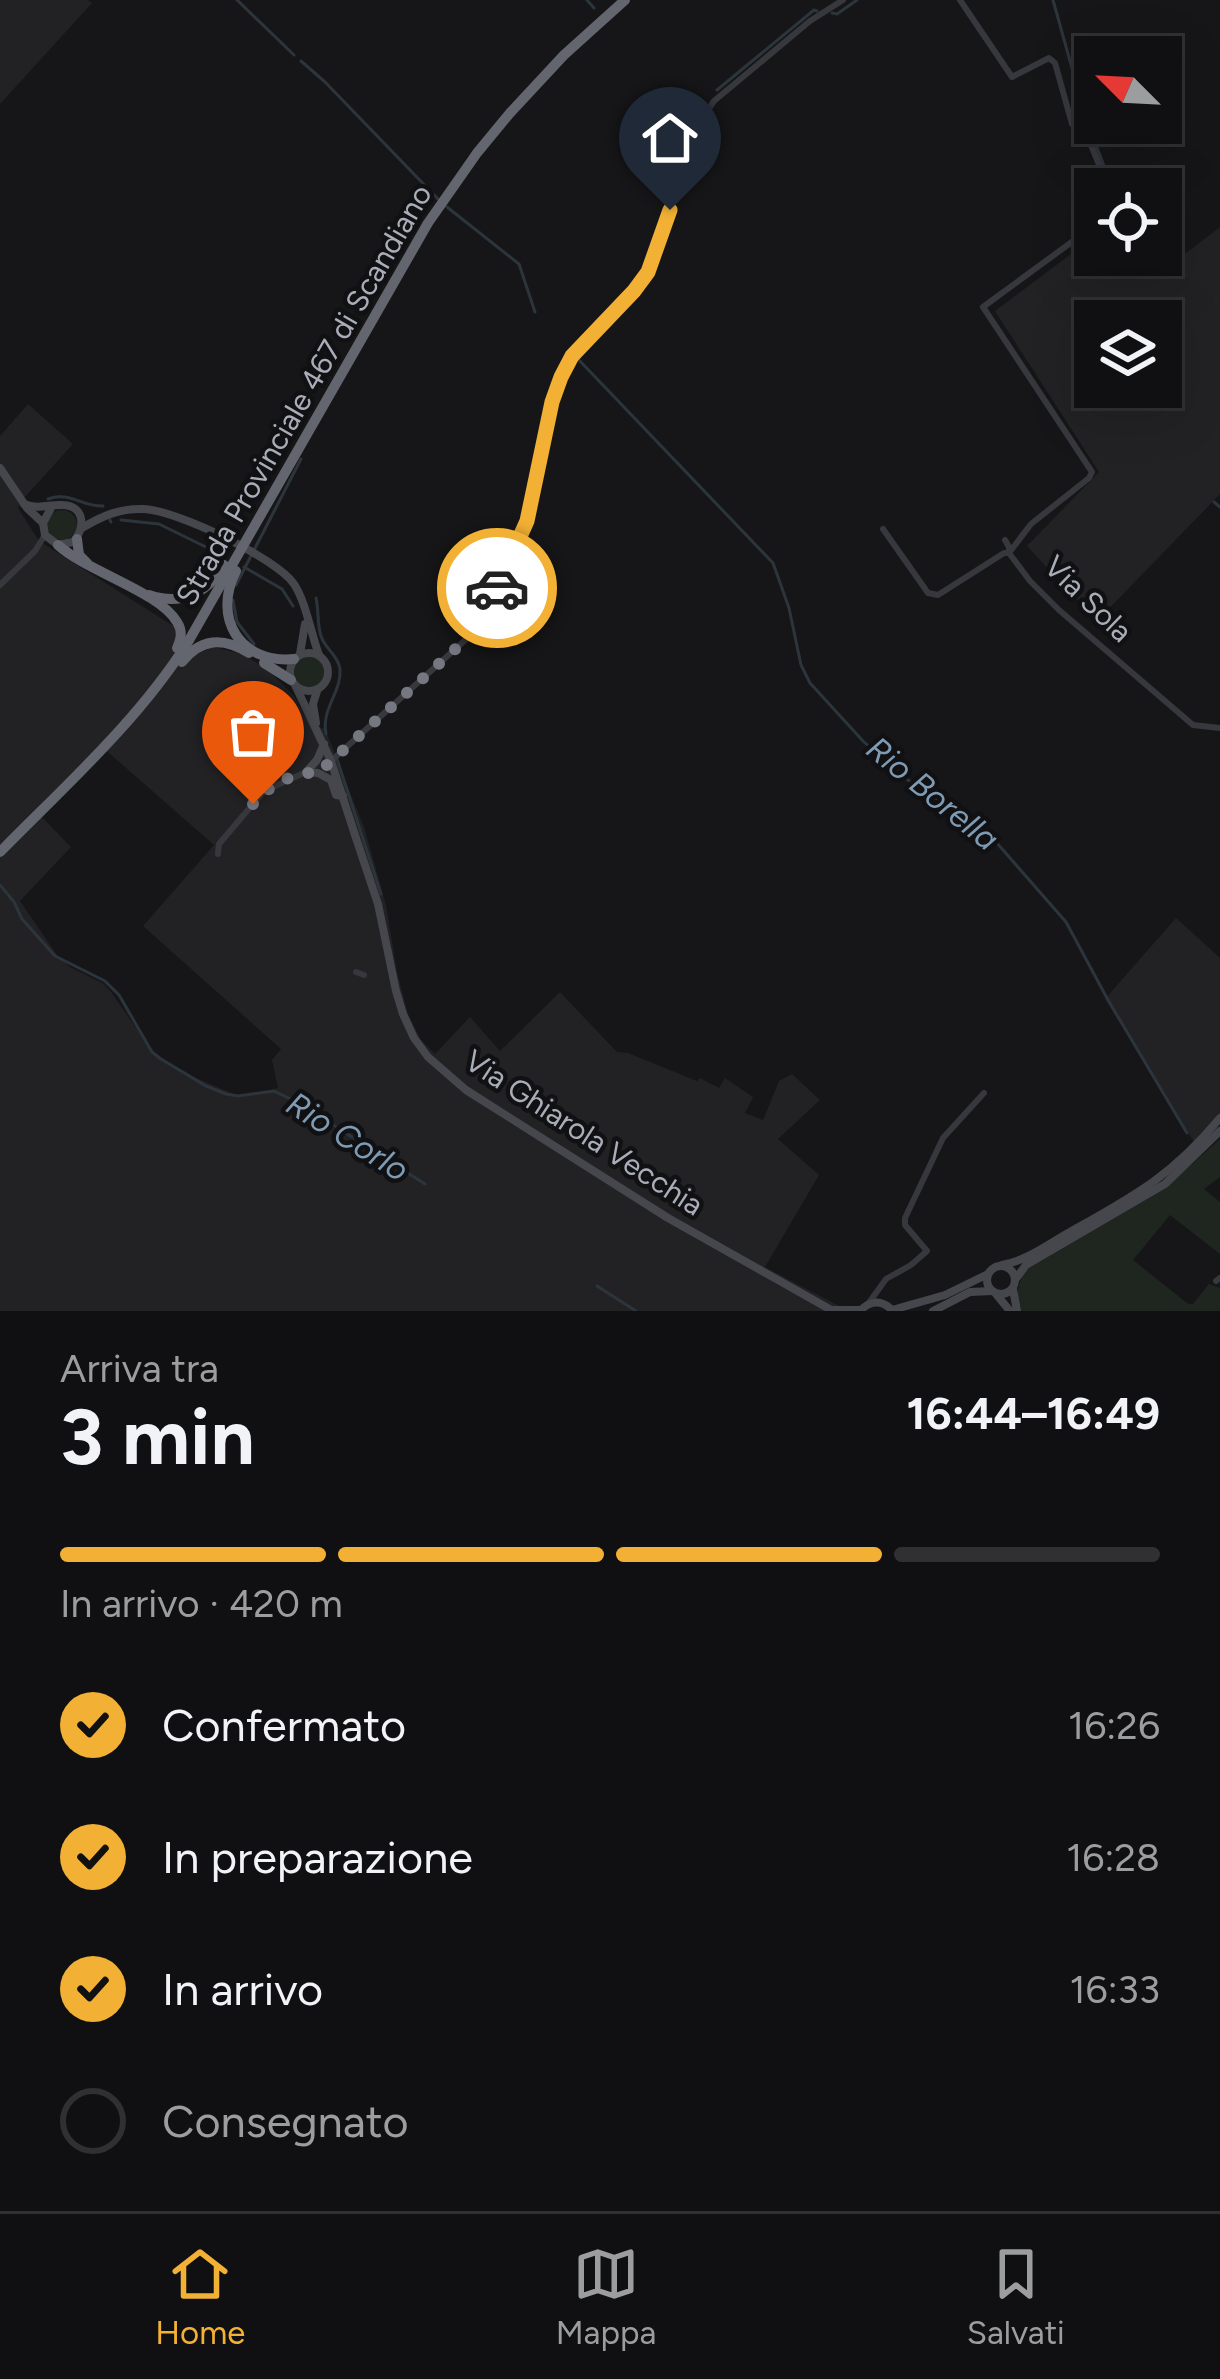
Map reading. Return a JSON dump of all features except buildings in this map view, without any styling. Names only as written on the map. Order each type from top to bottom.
[{"type":"highway","name":"Strada Provinciale 467 di Scandiano","points":[[0,847],[177,660],[428,223],[477,153],[564,55],[625,0]]},
{"type":"highway","points":[[135,590],[175,600],[199,593],[218,575],[280,478]]},
{"type":"highway","points":[[280,478],[226,599],[232,628],[245,645],[266,659],[297,657]]},
{"type":"highway","points":[[80,534],[80,555],[89,565]]},
{"type":"highway","points":[[56,544],[135,590],[176,618],[181,628],[181,640],[163,670],[125,719]]},
{"type":"highway","points":[[125,719],[135,717],[193,649],[205,643],[240,647],[294,684]]},
{"type":"street","points":[[318,773],[473,633],[483,617],[524,531],[561,377],[572,356],[648,272],[691,146],[713,101],[810,21],[843,0]]},
{"type":"street","points":[[960,0],[1012,76],[1049,58],[1055,63],[1072,124],[1091,145],[1100,168]]},
{"type":"street","points":[[1009,553],[1031,524],[1092,472],[982,307],[1074,240]]},
{"type":"street","points":[[0,468],[56,544]]},
{"type":"street","name":"Via Ghiarola Vecchia","points":[[24,504],[65,505],[103,516]]},
{"type":"street","points":[[43,523],[51,508]]},
{"type":"street","name":"Via Ghiarola Vecchia","points":[[56,544],[68,544],[103,516],[122,510],[157,510],[278,567],[294,584],[319,655],[326,662],[328,673],[314,704],[317,730]]},
{"type":"street","points":[[78,512],[80,534]]},
{"type":"street","name":"Via Sola","points":[[884,530],[933,596],[1009,553],[1059,610],[1193,725],[1220,728]]},
{"type":"street","points":[[0,585],[45,535]]},
{"type":"street","points":[[1005,540],[1009,553]]},
{"type":"street","points":[[35,551],[56,544]]},
{"type":"street","points":[[305,617],[305,634],[290,669],[294,684],[307,691],[317,689]]},
{"type":"street","points":[[297,657],[308,652],[319,655]]},
{"type":"street","name":"Via Ghiarola Vecchia","points":[[294,684],[331,761],[378,904],[399,1000],[414,1038],[428,1057],[466,1090],[668,1218],[832,1310],[882,1303]]},
{"type":"street","points":[[218,854],[219,844],[264,791],[306,772],[324,744]]},
{"type":"street","points":[[317,760],[331,761]]},
{"type":"street","points":[[306,772],[331,780],[336,795],[343,796]]},
{"type":"street","points":[[863,1308],[889,1276],[927,1250],[905,1225],[905,1218],[943,1138],[984,1094]]},
{"type":"street","points":[[882,1285],[882,1303],[893,1310],[945,1295],[994,1267],[1027,1256],[1139,1194],[1185,1157],[1220,1118]]},
{"type":"street","points":[[933,1311],[970,1292],[1006,1293],[1026,1265],[1165,1184],[1220,1131]]},
{"type":"street","points":[[1002,1265],[1012,1270],[1010,1310]]},
{"type":"street","points":[[988,1274],[987,1283],[1010,1310]]},
{"type":"shaded area","points":[[0,0],[92,3],[0,104]]},
{"type":"shaded area","points":[[1220,227],[1220,494],[1097,621],[1027,546],[1099,472],[995,311],[1074,252],[1074,276],[1182,276],[1182,256]]},
{"type":"shaded area","points":[[28,404],[73,444],[18,508],[39,541],[175,627],[187,646],[242,654],[266,668],[294,696],[310,724],[325,729],[365,830],[408,1014],[421,1040],[435,1054],[470,1017],[500,1051],[560,992],[617,1052],[719,1088],[725,1078],[753,1097],[745,1113],[763,1120],[779,1081],[792,1074],[820,1100],[778,1139],[819,1175],[765,1267],[843,1311],[0,1311],[0,436]],"holes":[[[101,746],[214,845],[143,926],[281,1049],[272,1060],[278,1088],[247,1096],[191,1076],[155,1055],[104,984],[57,955],[20,901],[71,847],[38,813]]]},
{"type":"shaded area","points":[[62,510],[73,514],[77,525],[73,536],[62,540],[51,536],[47,525],[51,514]]},
{"type":"shaded area","points":[[309,657],[324,672],[309,687],[294,672]]},
{"type":"shaded area","points":[[1176,918],[1220,958],[1220,1121],[1207,1139],[1194,1142],[1105,999]]},
{"type":"shaded area","points":[[1220,1139],[1220,1177],[1204,1189],[1220,1202],[1220,1254],[1170,1215],[1133,1260],[1188,1304],[1209,1284],[1220,1288],[1220,1311],[1020,1311],[1018,1288],[1029,1268],[1163,1190]]},
{"type":"waterway","name":"Rio Borella","points":[[237,0],[294,55]]},
{"type":"waterway","points":[[587,0],[594,8]]},
{"type":"waterway","points":[[832,13],[857,0]]},
{"type":"waterway","points":[[1053,0],[1105,168]]},
{"type":"waterway","points":[[717,90],[817,11]]},
{"type":"waterway","name":"Rio Borella","points":[[301,61],[438,199]]},
{"type":"waterway","name":"Rio Borella","points":[[447,207],[519,264],[535,312]]},
{"type":"waterway","name":"Rio Borella","points":[[578,359],[773,563],[810,683],[896,771],[965,815],[996,842],[1066,922],[1187,1133]]},
{"type":"waterway","points":[[236,585],[301,459]]},
{"type":"waterway","points":[[48,499],[63,497],[103,506]]},
{"type":"waterway","points":[[1214,502],[1220,507]]},
{"type":"waterway","points":[[121,520],[159,524],[214,551]]},
{"type":"waterway","points":[[244,567],[282,589],[293,606]]},
{"type":"waterway","points":[[316,598],[321,636],[340,669],[326,716],[326,734]]},
{"type":"waterway","points":[[233,600],[237,622],[254,644]]},
{"type":"waterway","points":[[337,759],[381,894]]},
{"type":"waterway","name":"Rio Corlo","points":[[0,885],[55,956],[105,981],[119,995],[152,1052],[161,1059],[226,1094],[274,1091],[425,1184]]},
{"type":"waterway","name":"Rio Corlo","points":[[597,1286],[636,1311]]},
{"type":"way so far","points":[[253,804],[278,784],[306,772],[318,773],[473,633],[497,588]]},
{"type":"route","points":[[497,588],[522,538],[561,377],[572,356],[648,272],[670,210]]}]
